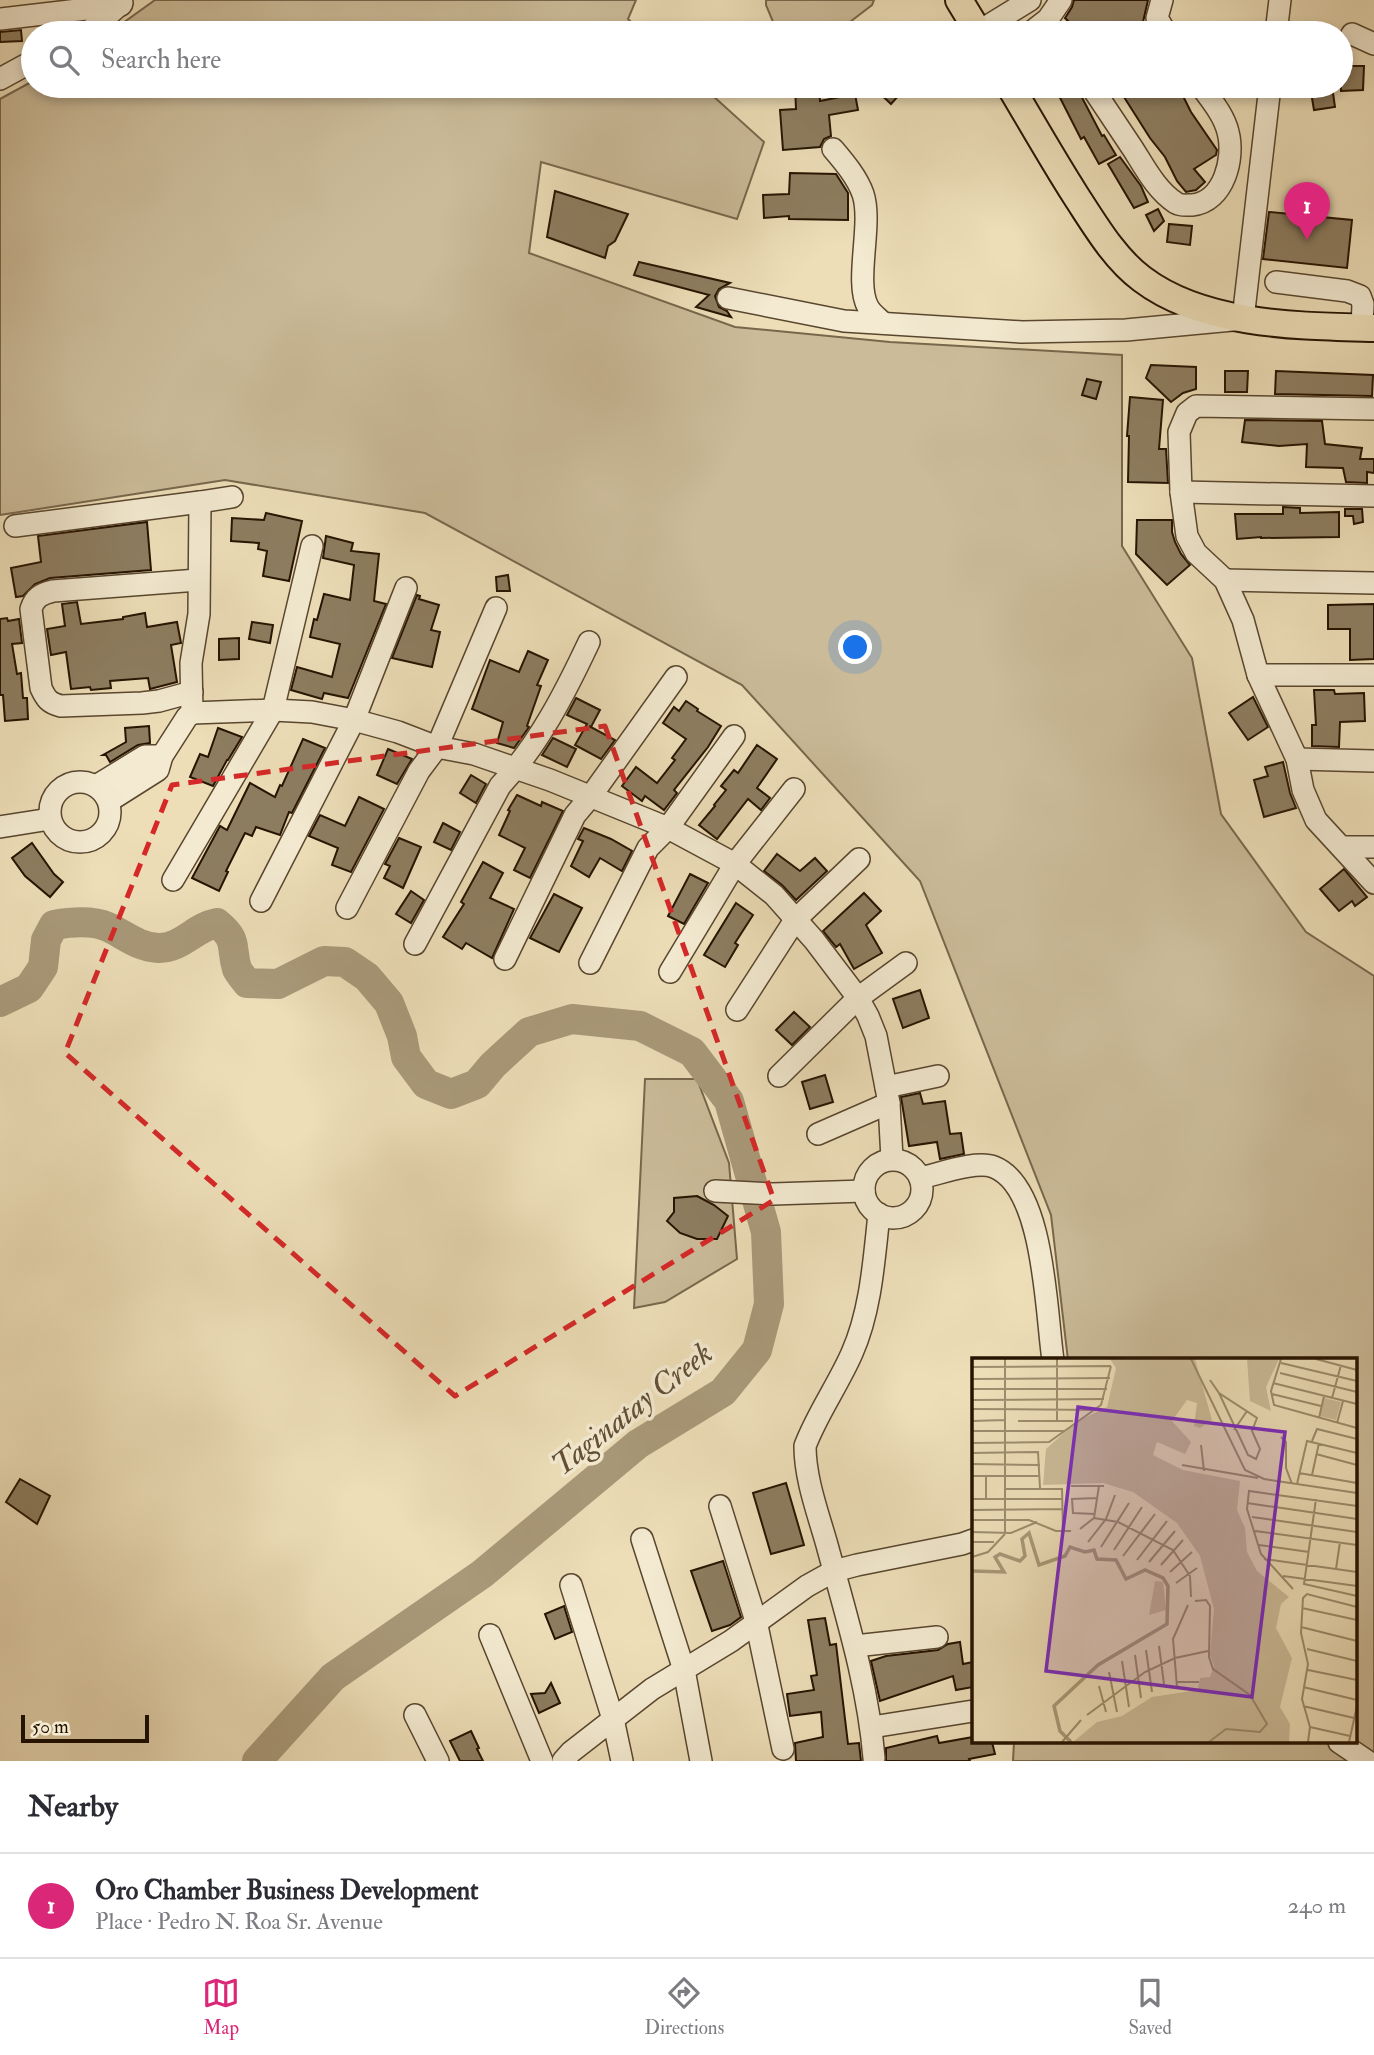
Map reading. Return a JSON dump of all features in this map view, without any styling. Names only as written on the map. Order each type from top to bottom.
[{"type":"main road","points":[[959,0],[972,21]]},
{"type":"main road","points":[[1017,98],[1090,217],[1115,253],[1142,279],[1196,307],[1243,319],[1368,328]]},
{"type":"street","points":[[999,21],[1033,0],[1056,11]]},
{"type":"street","points":[[1159,21],[1157,18],[1162,0]]},
{"type":"street","points":[[1277,21],[1280,0]]},
{"type":"street","points":[[0,19],[123,2]]},
{"type":"street","points":[[101,21],[123,2]]},
{"type":"street","points":[[1353,34],[1374,44]]},
{"type":"street","points":[[0,79],[21,68]]},
{"type":"street","points":[[1099,98],[1151,177],[1179,205],[1196,205],[1207,199],[1220,187],[1229,167],[1231,146],[1228,130],[1209,98]]},
{"type":"street","points":[[728,298],[844,321],[1022,332],[1126,330],[1243,319],[1269,98]]},
{"type":"street","points":[[833,149],[858,182],[864,196],[865,296],[868,307],[883,323]]},
{"type":"street","points":[[1276,282],[1347,291],[1360,296],[1368,328]]},
{"type":"street","points":[[1374,409],[1196,406],[1181,422],[1179,432],[1181,492],[1187,536],[1196,553],[1225,580],[1243,620],[1258,675],[1297,759],[1308,805],[1316,820],[1374,883]]},
{"type":"street","points":[[1181,492],[1374,496]]},
{"type":"street","points":[[15,526],[232,496]]},
{"type":"street","points":[[102,793],[158,770],[162,756],[182,728],[192,703],[191,663],[199,614],[200,502]]},
{"type":"street","points":[[173,880],[273,710],[312,546]]},
{"type":"street","points":[[198,580],[41,594],[34,600],[31,609],[41,688],[45,698],[61,706],[159,701],[312,712],[354,720],[398,732],[437,747],[474,754],[517,768],[668,828],[735,864],[774,895],[814,940],[858,998],[868,1016],[876,1036],[888,1095],[892,1159]]},
{"type":"street","points":[[1225,580],[1374,583]]},
{"type":"street","points":[[261,901],[354,720],[406,588]]},
{"type":"street","points":[[347,908],[419,771],[437,747],[496,608]]},
{"type":"street","points":[[415,944],[500,786],[517,768],[560,703],[589,642]]},
{"type":"street","points":[[1258,675],[1374,675]]},
{"type":"street","points":[[505,958],[575,815],[676,677]]},
{"type":"street","points":[[590,963],[648,848],[668,828],[734,736]]},
{"type":"street","points":[[1297,759],[1374,761]]},
{"type":"street","points":[[76,781],[86,782],[102,793],[111,811],[105,830],[89,841],[79,842],[61,836],[50,819],[49,809],[58,791],[76,781]]},
{"type":"street","points":[[670,972],[735,864],[793,789]]},
{"type":"street","points":[[0,827],[50,819]]},
{"type":"street","points":[[1342,847],[1374,847]]},
{"type":"street","points":[[737,1010],[795,919],[859,859]]},
{"type":"street","points":[[779,1076],[858,998],[906,963]]},
{"type":"street","points":[[818,1134],[888,1095],[937,1076]]},
{"type":"street","points":[[892,1159],[909,1164],[920,1178],[922,1194],[910,1212],[895,1217],[879,1214],[866,1200],[865,1179],[871,1169],[881,1162],[892,1159]]},
{"type":"street","points":[[920,1178],[985,1165],[995,1167],[1011,1179],[1031,1220],[1041,1254],[1053,1358]]},
{"type":"street","points":[[715,1191],[773,1194],[864,1191]]},
{"type":"street","points":[[874,1758],[872,1727],[855,1646],[811,1486],[805,1446],[862,1328],[873,1270],[879,1214]]},
{"type":"street","points":[[720,1506],[756,1622],[783,1749]]},
{"type":"street","points":[[642,1539],[684,1670],[701,1761]]},
{"type":"street","points":[[563,1761],[652,1689],[731,1641],[807,1586],[834,1571],[972,1540]]},
{"type":"street","points":[[571,1585],[614,1719],[622,1761]]},
{"type":"street","points":[[490,1635],[542,1761]]},
{"type":"street","points":[[855,1646],[937,1637]]},
{"type":"street","points":[[872,1727],[972,1712]]},
{"type":"street","points":[[415,1715],[438,1761]]},
{"type":"street","points":[[1342,1744],[1367,1761]]},
{"type":"highlighted area","points":[[605,726],[774,1200],[455,1396],[65,1053],[172,785]]},
{"type":"shaded area","points":[[155,0],[636,0],[628,19],[630,21],[126,21]]},
{"type":"shaded area","points":[[766,0],[874,0],[872,5],[851,21],[773,21]]},
{"type":"shaded area","points":[[21,88],[21,98],[715,98],[764,142],[737,219],[541,162],[529,253],[735,327],[890,342],[1122,355],[1122,546],[1192,658],[1221,814],[1306,932],[1374,976],[1374,1761],[1013,1761],[1014,1744],[1356,1744],[1356,1358],[1068,1358],[1051,1215],[920,881],[742,685],[425,513],[225,480],[0,515],[0,99]]},
{"type":"shaded area","points":[[645,1079],[697,1079],[729,1163],[737,1259],[665,1302],[634,1308]]},
{"type":"building","points":[[1074,0],[1148,0],[1143,21],[1068,21],[1065,18]]},
{"type":"building","points":[[21,30],[21,41],[0,42],[0,32]]},
{"type":"building","points":[[1353,66],[1364,66],[1363,90],[1353,90]]},
{"type":"building","points":[[796,98],[820,98],[820,101],[856,98],[858,110],[829,115],[831,136],[824,139],[820,147],[783,150],[780,110],[796,109]]},
{"type":"building","points":[[885,98],[896,98],[891,104]]},
{"type":"building","points":[[1060,98],[1082,98],[1102,136],[1104,135],[1116,155],[1099,164],[1084,137],[1081,139]]},
{"type":"building","points":[[1125,98],[1184,98],[1217,150],[1216,155],[1194,169],[1205,182],[1196,190],[1186,192]]},
{"type":"building","points":[[1312,98],[1334,98],[1335,107],[1314,110]]},
{"type":"building","points":[[1120,157],[1141,186],[1148,202],[1134,208],[1108,164]]},
{"type":"building","points":[[790,173],[836,174],[848,193],[848,220],[789,219],[789,216],[764,218],[763,195],[789,194]]},
{"type":"building","points":[[555,191],[628,214],[615,241],[608,246],[605,258],[547,237]]},
{"type":"building","points":[[1158,209],[1164,221],[1154,231],[1146,215]]},
{"type":"building","points":[[1269,212],[1352,220],[1347,268],[1263,259]]},
{"type":"building","points":[[1169,224],[1192,226],[1190,245],[1167,242]]},
{"type":"building","points":[[639,262],[730,283],[719,289],[715,296],[719,307],[731,317],[696,307],[709,295],[634,275]]},
{"type":"building","points":[[1151,365],[1196,367],[1196,389],[1183,393],[1171,402],[1146,378]]},
{"type":"building","points":[[1225,371],[1248,371],[1247,392],[1225,392]]},
{"type":"building","points":[[1276,371],[1373,375],[1372,396],[1275,394]]},
{"type":"building","points":[[1087,379],[1101,382],[1096,399],[1082,395]]},
{"type":"building","points":[[1130,397],[1163,400],[1159,449],[1166,449],[1168,483],[1128,482]]},
{"type":"building","points":[[1245,420],[1322,421],[1325,444],[1362,448],[1360,459],[1374,459],[1374,473],[1367,472],[1367,483],[1346,482],[1343,468],[1306,467],[1307,444],[1279,446],[1242,442]]},
{"type":"building","points":[[1283,507],[1300,508],[1300,513],[1339,512],[1339,537],[1237,539],[1235,514],[1283,514]]},
{"type":"building","points":[[1345,509],[1362,509],[1363,522],[1354,524],[1353,516],[1345,516]]},
{"type":"building","points":[[266,513],[302,521],[289,581],[263,576],[267,551],[258,549],[259,543],[231,541],[232,518],[264,520]]},
{"type":"building","points":[[1137,520],[1172,520],[1175,542],[1190,565],[1167,585],[1136,554]]},
{"type":"building","points":[[147,522],[151,570],[50,578],[35,584],[23,596],[16,597],[11,568],[41,562],[38,536]]},
{"type":"building","points":[[326,536],[353,543],[351,551],[379,554],[374,601],[386,604],[348,698],[324,693],[322,699],[291,690],[297,667],[332,677],[340,644],[310,637],[314,619],[317,620],[324,594],[350,600],[354,565],[323,558]]},
{"type":"building","points":[[508,575],[510,591],[497,591],[496,577]]},
{"type":"building","points":[[417,595],[420,596],[419,599],[439,605],[431,630],[440,632],[432,667],[392,658]]},
{"type":"building","points":[[77,602],[81,624],[123,619],[145,613],[147,627],[177,622],[181,643],[171,645],[177,682],[150,689],[148,678],[110,681],[111,688],[71,689],[66,652],[51,655],[47,629],[65,626],[62,604]]},
{"type":"building","points":[[1374,604],[1374,659],[1350,660],[1350,629],[1328,629],[1328,605]]},
{"type":"building","points":[[7,618],[8,621],[19,619],[22,643],[12,644],[17,674],[21,673],[23,698],[27,698],[28,719],[5,721],[3,695],[0,695],[0,619]]},
{"type":"building","points":[[252,622],[273,625],[270,643],[249,639]]},
{"type":"building","points":[[239,638],[239,659],[219,660],[219,639]]},
{"type":"building","points":[[528,651],[548,660],[537,685],[541,686],[527,726],[529,727],[514,748],[497,743],[503,722],[472,709],[490,660],[519,672]]},
{"type":"building","points":[[1314,690],[1334,690],[1335,694],[1364,693],[1365,721],[1340,722],[1339,747],[1312,746],[1312,725],[1316,725]]},
{"type":"building","points":[[1253,697],[1268,727],[1248,740],[1229,713]]},
{"type":"building","points":[[576,698],[600,710],[591,727],[589,726],[615,740],[601,759],[575,745],[587,724],[567,715]]},
{"type":"building","points":[[686,701],[721,726],[674,790],[677,793],[664,810],[645,796],[642,801],[622,786],[636,767],[657,783],[675,760],[672,758],[686,739],[663,723],[674,707],[679,711]]},
{"type":"building","points":[[149,726],[150,743],[138,745],[110,762],[106,755],[103,755],[126,742],[125,728]]},
{"type":"building","points":[[218,728],[242,737],[213,786],[190,777],[200,754],[208,757]]},
{"type":"building","points":[[553,738],[576,749],[567,767],[542,755]]},
{"type":"building","points":[[303,739],[325,748],[292,813],[289,812],[280,835],[256,827],[252,836],[245,833],[219,891],[192,878],[220,826],[227,830],[250,783],[275,797]]},
{"type":"building","points":[[757,745],[777,759],[757,788],[770,798],[761,810],[748,799],[717,839],[699,825],[726,790],[721,786],[734,770],[738,773]]},
{"type":"building","points":[[388,749],[412,759],[397,784],[377,775]]},
{"type":"building","points":[[1283,762],[1296,808],[1264,817],[1254,780],[1268,776],[1265,767]]},
{"type":"building","points":[[471,775],[486,784],[476,803],[460,793]]},
{"type":"building","points":[[517,795],[541,806],[542,802],[563,811],[530,878],[514,870],[525,848],[499,835]]},
{"type":"building","points":[[359,797],[384,809],[351,872],[332,865],[338,848],[309,836],[320,815],[345,826]]},
{"type":"building","points":[[443,823],[460,832],[451,850],[434,842]]},
{"type":"building","points":[[584,828],[632,851],[622,871],[600,858],[589,877],[571,866],[583,841],[578,839]]},
{"type":"building","points":[[399,838],[421,847],[403,888],[384,878],[390,866],[385,864]]},
{"type":"building","points":[[32,843],[63,882],[50,897],[25,876],[12,858]]},
{"type":"building","points":[[777,854],[800,871],[815,858],[827,871],[796,900],[764,871]]},
{"type":"building","points":[[483,862],[503,873],[490,898],[514,909],[492,958],[466,943],[462,949],[443,937],[464,904],[461,902]]},
{"type":"building","points":[[1344,869],[1367,897],[1355,906],[1352,901],[1339,911],[1320,889]]},
{"type":"building","points":[[690,874],[708,883],[684,924],[668,916]]},
{"type":"building","points":[[411,891],[424,900],[411,923],[396,914]]},
{"type":"building","points":[[864,893],[881,911],[866,925],[882,953],[854,969],[840,944],[836,947],[823,931]]},
{"type":"building","points":[[554,894],[582,908],[559,952],[530,938]]},
{"type":"building","points":[[736,903],[753,915],[735,943],[738,945],[725,967],[704,955]]},
{"type":"building","points":[[920,990],[929,1018],[903,1028],[893,999]]},
{"type":"building","points":[[794,1012],[810,1027],[792,1045],[776,1030]]},
{"type":"building","points":[[825,1075],[833,1102],[810,1109],[802,1082]]},
{"type":"building","points":[[920,1093],[923,1104],[945,1101],[950,1134],[961,1133],[964,1154],[940,1159],[937,1142],[909,1146],[901,1097]]},
{"type":"building","points":[[697,1196],[728,1216],[717,1239],[697,1239],[680,1233],[667,1221],[674,1212],[674,1198]]},
{"type":"building","points":[[20,1479],[50,1496],[37,1524],[6,1502]]},
{"type":"building","points":[[786,1483],[804,1545],[771,1554],[753,1493]]},
{"type":"building","points":[[723,1561],[741,1617],[730,1625],[712,1631],[691,1571]]},
{"type":"building","points":[[564,1606],[572,1632],[555,1639],[545,1614]]},
{"type":"building","points":[[825,1618],[830,1645],[836,1644],[848,1744],[859,1743],[861,1761],[796,1761],[795,1743],[823,1737],[821,1712],[790,1716],[787,1694],[814,1690],[811,1676],[817,1675],[808,1620]]},
{"type":"building","points":[[960,1642],[963,1664],[972,1662],[972,1687],[956,1690],[953,1676],[880,1701],[871,1661],[886,1656],[938,1650],[948,1644]]},
{"type":"building","points":[[551,1683],[560,1703],[539,1713],[531,1694],[545,1693]]},
{"type":"building","points":[[471,1731],[483,1761],[460,1761],[450,1741]]},
{"type":"building","points":[[937,1736],[939,1743],[972,1737],[972,1744],[992,1744],[995,1754],[969,1759],[970,1761],[886,1761],[886,1748]]},
{"type":"waterway","name":"Taginatay Creek","points":[[0,1002],[29,988],[43,967],[46,940],[54,925],[95,923],[138,943],[158,948],[174,945],[217,923],[231,939],[237,969],[247,983],[278,984],[324,961],[345,962],[367,977],[389,1003],[402,1036],[406,1057],[426,1084],[451,1094],[477,1084],[493,1065],[529,1032],[572,1019],[640,1026],[692,1052],[729,1101],[766,1232],[769,1304],[757,1350],[723,1392],[638,1444],[482,1574],[333,1677],[257,1761]]},
{"type":"place","name":"Oro Chamber Business Development","points":[[1307,240]]}]
